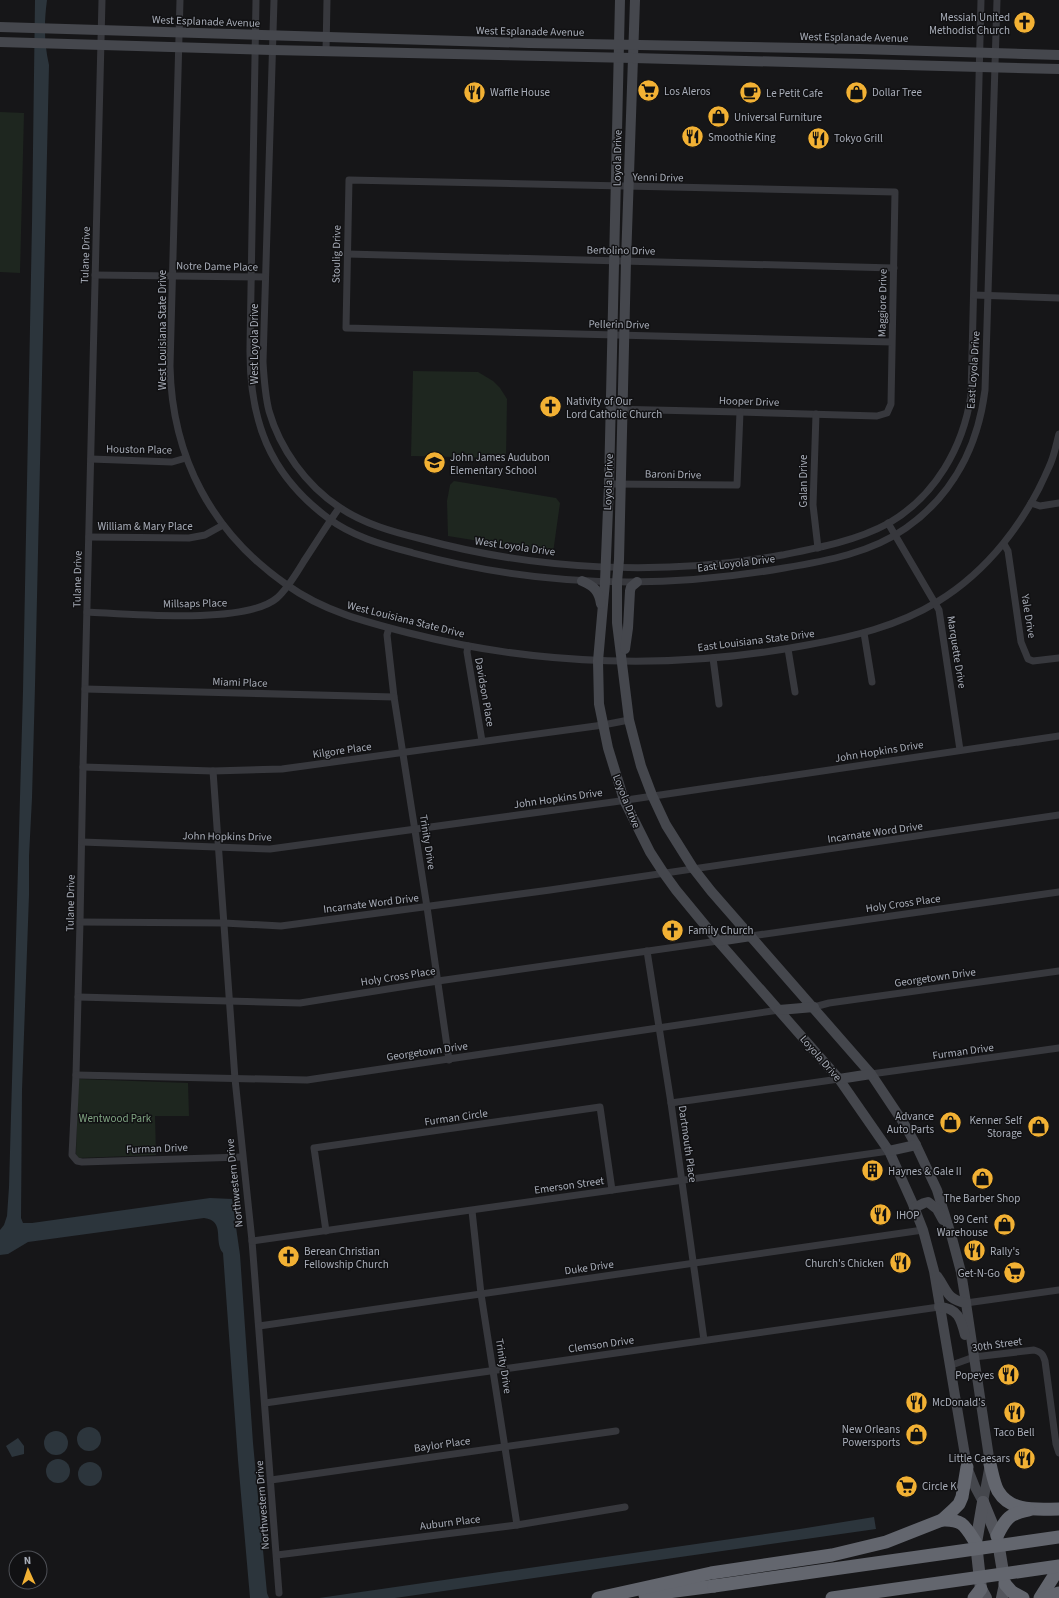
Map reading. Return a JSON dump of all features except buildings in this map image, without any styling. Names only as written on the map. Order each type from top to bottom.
[{"type":"highway","points":[[990,1464],[998,1490],[1003,1497],[1014,1505],[1031,1509],[1059,1509]]},
{"type":"highway","points":[[942,1520],[959,1504],[962,1497],[967,1467]]},
{"type":"highway","points":[[997,1536],[1005,1521],[1019,1512],[1031,1509]]},
{"type":"highway","points":[[598,1598],[711,1573],[832,1555],[886,1542],[942,1520],[952,1520],[963,1524],[976,1543]]},
{"type":"highway","points":[[622,1598],[1059,1537]]},
{"type":"highway","points":[[832,1598],[1059,1567]]},
{"type":"highway","points":[[1041,1598],[1059,1567]]},
{"type":"highway","points":[[1005,1584],[1012,1592],[1023,1598]]},
{"type":"highway","points":[[1041,1598],[1059,1593]]},
{"type":"main road","name":"Loyola Drive","points":[[620,0],[619,85],[611,335],[609,484],[606,566],[598,661],[599,704],[603,725],[615,773],[624,800],[636,826],[663,872],[718,941],[840,1079],[889,1151],[923,1230],[934,1271],[967,1467],[997,1536],[1005,1584],[1002,1598]]},
{"type":"main road","name":"Loyola Drive","points":[[635,0],[626,261],[619,567],[617,582],[617,623],[629,720],[641,766],[652,795],[666,825],[693,868],[871,1074],[903,1122],[916,1145],[937,1190],[961,1272],[990,1464],[976,1543],[980,1595]]},
{"type":"main road","name":"West Esplanade Avenue","points":[[0,27],[326,38],[859,49],[1059,55]]},
{"type":"main road","points":[[0,42],[255,50],[1059,69]]},
{"type":"main road","points":[[727,47],[727,60]]},
{"type":"main road","points":[[793,48],[793,62]]},
{"type":"main road","points":[[859,49],[859,64]]},
{"type":"main road","points":[[930,51],[930,65]]},
{"type":"main road","points":[[619,85],[632,86]]},
{"type":"main road","points":[[582,581],[591,585],[598,592],[603,612]]},
{"type":"main road","points":[[623,662],[628,628],[630,591],[631,587],[637,582]]},
{"type":"main road","points":[[718,941],[751,936]]},
{"type":"main road","points":[[779,1010],[814,1007]]},
{"type":"main road","points":[[840,1079],[871,1074]]},
{"type":"main road","points":[[889,1151],[916,1145]]},
{"type":"main road","points":[[914,1208],[928,1202],[932,1204],[937,1209],[952,1238]]},
{"type":"main road","points":[[934,1271],[942,1283],[945,1292],[951,1298],[966,1303]]},
{"type":"main road","points":[[939,1307],[948,1307],[958,1315],[966,1336],[972,1346]]},
{"type":"street","name":"Tulane Drive","points":[[74,1158],[72,1151],[76,1075],[80,922],[102,0]]},
{"type":"street","name":"West Louisiana State Drive","points":[[180,0],[171,381],[176,418],[186,458],[196,480],[223,525],[240,547],[260,565],[288,586],[327,608],[354,619],[468,646],[535,656],[598,661]]},
{"type":"street","name":"West Loyola Drive","points":[[256,0],[250,364],[252,399],[265,441],[282,470],[306,500],[331,520],[369,539],[428,557],[494,570],[582,581]]},
{"type":"street","name":"West Loyola Drive","points":[[274,0],[263,362],[264,382],[269,412],[279,438],[295,464],[317,490],[339,508],[353,516],[391,531],[467,550],[523,560],[573,565],[606,566]]},
{"type":"street","points":[[326,51],[327,0]]},
{"type":"street","name":"East Loyola Drive","points":[[606,566],[671,567],[709,565],[764,558],[818,548],[862,536],[902,514],[927,492],[947,465],[961,435],[967,416],[971,395],[980,67],[980,0]]},
{"type":"street","name":"East Loyola Drive","points":[[582,581],[637,582],[711,578],[796,566],[854,552],[895,535],[922,516],[947,489],[967,457],[974,441],[980,420],[985,390],[997,0]]},
{"type":"street","name":"Yenni Drive","points":[[349,180],[895,192]]},
{"type":"street","name":"Stoulig Drive","points":[[346,328],[349,180]]},
{"type":"street","name":"Maggiore Drive","points":[[887,413],[891,404],[895,192]]},
{"type":"street","name":"Bertolino Drive","points":[[347,254],[894,268]]},
{"type":"street","name":"Notre Dame Place","points":[[95,275],[265,277]]},
{"type":"street","points":[[974,296],[1059,298]]},
{"type":"street","name":"Pellerin Drive","points":[[346,328],[892,342]]},
{"type":"street","name":"Hooper Drive","points":[[610,409],[877,416],[887,413]]},
{"type":"street","name":"Baroni Drive","points":[[609,484],[737,485],[740,412]]},
{"type":"street","name":"Galan Drive","points":[[816,414],[813,505],[818,548]]},
{"type":"street","name":"East Louisiana State Drive","points":[[598,661],[623,662],[713,658],[788,649],[864,633],[902,620],[936,603],[961,586],[1004,544],[1031,504],[1050,465],[1059,434]]},
{"type":"street","name":"Houston Place","points":[[91,459],[172,462],[186,458]]},
{"type":"street","points":[[1031,504],[1040,506],[1059,503]]},
{"type":"street","name":"Millsaps Place","points":[[87,612],[215,615],[260,607],[276,599],[288,586],[339,508]]},
{"type":"street","name":"Marquette Drive","points":[[888,523],[939,610],[960,750]]},
{"type":"street","name":"William & Mary Place","points":[[89,537],[189,538],[205,535],[223,525]]},
{"type":"street","name":"Yale Drive","points":[[1004,544],[1008,551],[1021,642],[1028,659],[1033,661],[1059,658]]},
{"type":"street","name":"Trinity Drive","points":[[389,628],[387,636],[394,697],[449,1060]]},
{"type":"street","points":[[864,633],[872,682]]},
{"type":"street","name":"Davidson Place","points":[[468,646],[467,652],[482,741]]},
{"type":"street","points":[[788,649],[795,692]]},
{"type":"street","points":[[713,658],[719,704]]},
{"type":"street","name":"Miami Place","points":[[85,689],[394,697]]},
{"type":"street","name":"Kilgore Place","points":[[83,767],[213,771],[282,769],[603,725],[629,720]]},
{"type":"street","name":"John Hopkins Drive","points":[[82,842],[270,849],[624,800],[1059,736]]},
{"type":"street","name":"Northwestern Drive","points":[[213,771],[235,1079],[252,1241],[279,1593]]},
{"type":"street","name":"Incarnate Word Drive","points":[[80,922],[224,923],[281,926],[427,907],[1059,815]]},
{"type":"street","name":"Holy Cross Place","points":[[751,936],[1059,892]]},
{"type":"street","name":"Holy Cross Place","points":[[78,997],[300,1003],[438,981],[718,941]]},
{"type":"street","name":"Dartmouth Place","points":[[647,951],[671,1103],[704,1340]]},
{"type":"street","name":"Georgetown Drive","points":[[814,1007],[829,1003],[1059,971]]},
{"type":"street","name":"Georgetown Drive","points":[[76,1075],[307,1080],[779,1010]]},
{"type":"street","name":"Furman Drive","points":[[871,1074],[1059,1048]]},
{"type":"street","points":[[671,1103],[840,1079]]},
{"type":"street","name":"Furman Circle","points":[[326,1231],[314,1148],[600,1107],[612,1190]]},
{"type":"street","name":"Emerson Street","points":[[252,1241],[889,1151]]},
{"type":"street","name":"Furman Drive","points":[[74,1158],[82,1162],[242,1157]]},
{"type":"street","name":"Trinity Drive","points":[[472,1211],[481,1294],[517,1525]]},
{"type":"street","name":"Duke Drive","points":[[259,1326],[923,1230]]},
{"type":"street","points":[[966,1303],[1059,1290]]},
{"type":"street","name":"Clemson Drive","points":[[265,1403],[939,1307]]},
{"type":"street","name":"30th Street","points":[[949,1366],[974,1357],[1034,1350],[1043,1354],[1056,1444],[1059,1453]]},
{"type":"street","name":"Baylor Place","points":[[271,1480],[616,1431]]},
{"type":"street","name":"Auburn Place","points":[[277,1555],[517,1525],[625,1507]]},
{"type":"green space","points":[[0,112],[24,113],[20,273],[0,272]]},
{"type":"green space","points":[[413,371],[478,372],[493,381],[500,388],[507,399],[506,458],[411,456]]},
{"type":"green space","points":[[454,481],[556,498],[560,503],[553,553],[448,536],[447,501],[450,485]]},
{"type":"green space","name":"Wentwood Park","points":[[78,1079],[188,1083],[189,1116],[155,1116],[156,1155],[78,1158],[76,1154]]},
{"type":"shaded area","points":[[35,0],[47,0],[45,32],[49,65],[35,686],[22,1090],[21,1218],[23,1223],[32,1223],[210,1198],[232,1199],[240,1255],[253,1443],[267,1593],[269,1598],[250,1598],[223,1253],[220,1248],[215,1223],[204,1218],[28,1242],[8,1254],[0,1255],[0,1230],[4,1225],[7,1216],[9,1187],[23,691]]},
{"type":"shaded area","points":[[89,1427],[97,1431],[101,1439],[97,1447],[89,1451],[81,1447],[77,1439],[81,1431]]},
{"type":"shaded area","points":[[56,1431],[64,1435],[68,1443],[64,1451],[56,1455],[48,1451],[44,1443],[48,1435]]},
{"type":"shaded area","points":[[18,1438],[24,1446],[24,1454],[12,1457],[6,1446]]},
{"type":"shaded area","points":[[58,1459],[66,1463],[70,1471],[66,1479],[58,1483],[50,1479],[46,1471],[50,1463]]},
{"type":"shaded area","points":[[90,1462],[98,1466],[102,1474],[98,1482],[90,1486],[82,1482],[78,1474],[82,1466]]},
{"type":"shaded area","points":[[874,1517],[876,1529],[395,1598],[319,1598],[800,1529]]},
{"type":"place","name":"Messiah United Methodist Church","points":[[1025,23]]},
{"type":"place","name":"Los Aleros","points":[[648,91]]},
{"type":"place","name":"Waffle House","points":[[475,92]]},
{"type":"place","name":"Dollar Tree","points":[[856,92]]},
{"type":"place","name":"Le Petit Cafe","points":[[751,93]]},
{"type":"place","name":"Universal Furniture","points":[[718,117]]},
{"type":"place","name":"Smoothie King","points":[[692,137]]},
{"type":"place","name":"Tokyo Grill","points":[[819,138]]},
{"type":"place","name":"Nativity of Our Lord Catholic Church","points":[[550,407]]},
{"type":"place","name":"John James Audubon Elementary School","points":[[434,463]]},
{"type":"place","name":"Family Church","points":[[672,930]]},
{"type":"place","name":"Advance Auto Parts","points":[[950,1122]]},
{"type":"place","name":"Kenner Self Storage","points":[[1038,1126]]},
{"type":"place","name":"Haynes & Gale II","points":[[872,1171]]},
{"type":"place","name":"The Barber Shop","points":[[982,1178]]},
{"type":"place","name":"IHOP","points":[[881,1215]]},
{"type":"place","name":"99 Cent Warehouse","points":[[1004,1225]]},
{"type":"place","name":"Rally's","points":[[975,1251]]},
{"type":"place","name":"Berean Christian Fellowship Church","points":[[288,1257]]},
{"type":"place","name":"Church's Chicken","points":[[900,1263]]},
{"type":"place","name":"Get-N-Go","points":[[1015,1273]]},
{"type":"place","name":"Popeyes","points":[[1009,1375]]},
{"type":"place","name":"McDonald's","points":[[917,1402]]},
{"type":"place","name":"Taco Bell","points":[[1014,1412]]},
{"type":"place","name":"New Orleans Powersports","points":[[916,1435]]},
{"type":"place","name":"Little Caesars","points":[[1025,1458]]},
{"type":"place","name":"Circle K","points":[[907,1486]]}]
